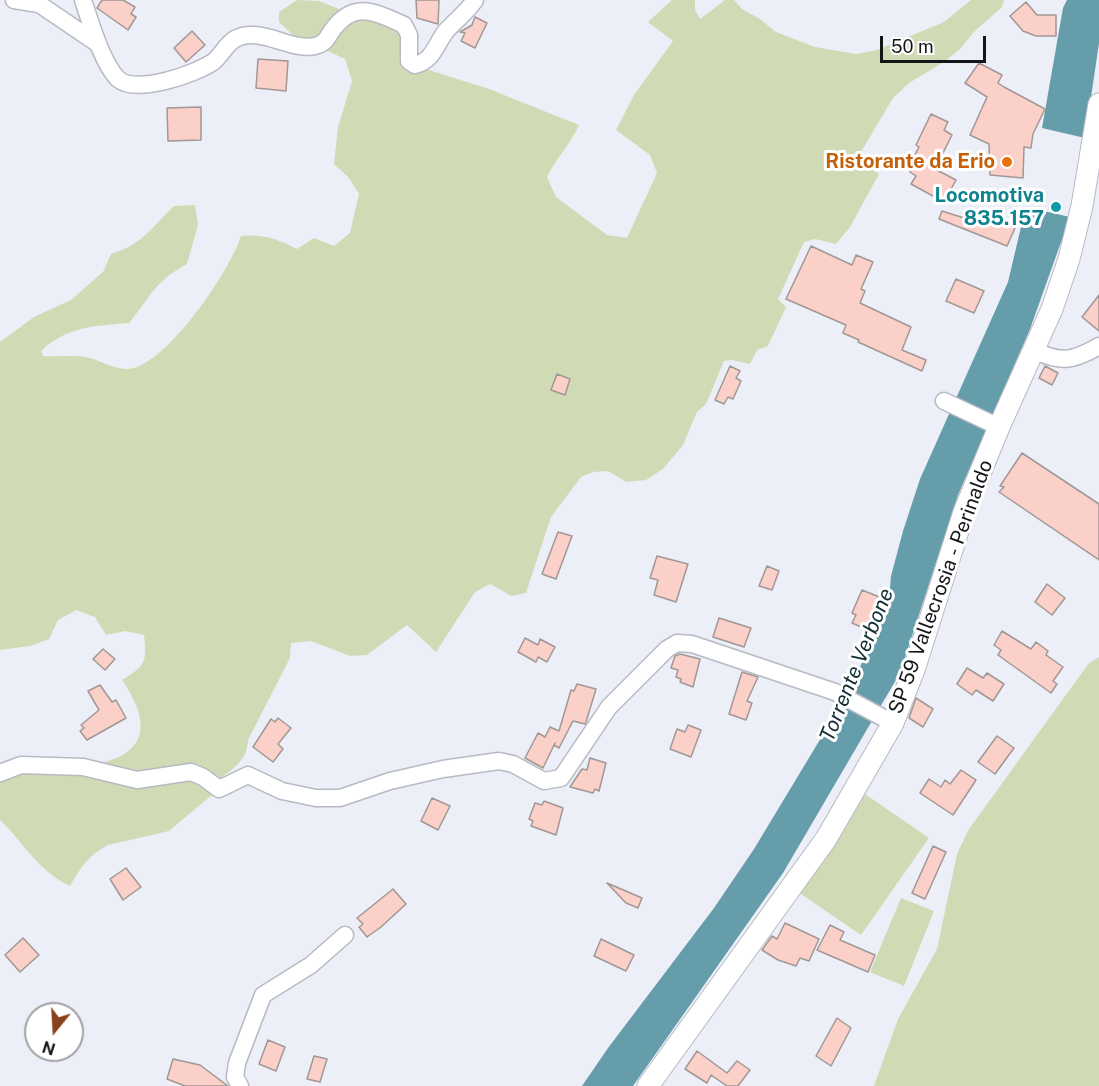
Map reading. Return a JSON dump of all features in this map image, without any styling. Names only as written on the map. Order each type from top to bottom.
[{"type":"main road","name":"SP 59 Vallecrosia - Perinaldo","points":[[648,1086],[826,838],[914,670],[964,512],[995,426],[1035,351],[1069,259],[1082,206],[1099,104]]},
{"type":"street","points":[[14,0],[39,4],[98,44]]},
{"type":"street","points":[[83,0],[98,44],[119,79],[134,85],[169,81],[214,62],[235,39],[253,34],[313,47],[325,42],[340,17],[352,9],[372,11],[404,25],[409,35],[409,61],[415,65],[432,55],[446,32],[476,0]]},
{"type":"street","points":[[1035,351],[1054,360],[1067,360],[1099,346]]},
{"type":"street","points":[[947,402],[995,426]]},
{"type":"street","points":[[0,773],[21,765],[83,767],[137,780],[191,772],[203,777],[219,789],[248,775],[282,791],[316,798],[340,798],[390,781],[443,769],[500,761],[513,764],[544,781],[561,778],[609,707],[667,649],[678,643],[693,644],[836,692],[887,719]]},
{"type":"street","points":[[240,1086],[236,1077],[237,1063],[263,995],[311,964],[345,935]]},
{"type":"green space","points":[[297,0],[319,1],[356,16],[380,19],[399,31],[404,41],[401,62],[406,71],[429,70],[489,89],[579,125],[547,177],[556,197],[607,235],[627,238],[657,173],[650,155],[616,130],[634,95],[673,41],[648,22],[672,0],[695,0],[695,10],[700,19],[725,0],[734,0],[742,9],[760,19],[776,32],[815,47],[857,54],[877,50],[944,22],[971,0],[1004,0],[1002,7],[974,32],[960,49],[944,62],[909,83],[893,98],[861,152],[864,165],[879,174],[850,227],[836,244],[815,239],[804,242],[778,299],[786,307],[768,346],[757,350],[750,364],[732,360],[724,361],[706,404],[697,412],[683,445],[663,469],[646,480],[626,482],[608,471],[593,472],[581,477],[551,517],[526,593],[511,596],[490,584],[475,592],[436,652],[407,625],[367,655],[350,656],[311,641],[291,643],[290,658],[248,740],[242,759],[234,768],[218,780],[197,764],[143,776],[102,764],[130,750],[137,741],[140,731],[138,711],[122,680],[136,671],[143,663],[144,635],[125,631],[106,635],[95,617],[76,610],[58,620],[49,639],[30,646],[0,650],[0,342],[34,317],[71,300],[103,272],[111,254],[139,240],[174,206],[195,205],[198,225],[187,264],[167,277],[154,290],[129,323],[82,329],[61,336],[41,351],[43,356],[85,357],[125,369],[140,366],[158,354],[194,316],[224,271],[241,236],[270,238],[297,249],[314,238],[334,246],[350,233],[359,194],[349,178],[334,164],[338,127],[352,81],[345,59],[293,35],[279,22],[279,12]]},
{"type":"green space","points":[[1099,657],[1099,1086],[874,1086],[898,1019],[937,949],[957,854],[969,829],[1089,663]]},
{"type":"green space","points":[[33,769],[190,778],[201,782],[212,795],[169,831],[108,845],[101,849],[86,862],[70,886],[49,873],[0,820],[0,778]]},
{"type":"green space","points":[[865,794],[929,838],[861,935],[798,892]]},
{"type":"green space","points":[[901,898],[934,911],[904,986],[870,972]]},
{"type":"water","points":[[1067,0],[1099,0],[1099,43],[1085,138],[1042,128],[1063,8]]},
{"type":"water","points":[[1025,210],[1070,217],[1030,329],[958,495],[900,673],[783,873],[633,1086],[582,1086],[714,908],[754,849],[839,708],[861,665],[890,589],[891,576],[903,531],[920,479],[1008,282]]},
{"type":"building","points":[[102,0],[123,0],[135,7],[131,14],[136,17],[128,30],[97,8]]},
{"type":"building","points":[[416,0],[439,0],[438,24],[417,18]]},
{"type":"building","points":[[1026,2],[1037,15],[1056,15],[1056,36],[1036,36],[1023,31],[1010,16]]},
{"type":"building","points":[[475,17],[487,23],[475,48],[461,41],[465,33],[460,32],[472,25]]},
{"type":"building","points":[[192,31],[205,45],[186,62],[174,48]]},
{"type":"building","points":[[258,59],[288,61],[286,91],[256,88]]},
{"type":"building","points":[[979,63],[1002,75],[998,83],[1045,109],[1033,134],[1031,148],[1024,147],[1023,178],[990,175],[989,144],[970,135],[987,97],[965,83]]},
{"type":"building","points":[[201,107],[201,140],[168,141],[167,108]]},
{"type":"building","points":[[931,114],[948,122],[944,130],[952,135],[935,169],[956,180],[944,202],[911,184],[916,176],[910,172],[912,168],[909,166],[919,147],[916,145]]},
{"type":"building","points":[[967,209],[1015,228],[1007,246],[939,219],[942,211],[964,218]]},
{"type":"building","points":[[811,246],[852,265],[856,255],[873,262],[861,289],[865,291],[860,303],[911,327],[902,350],[926,360],[922,371],[843,333],[846,325],[786,299]]},
{"type":"building","points":[[956,279],[984,291],[974,313],[946,301]]},
{"type":"building","points":[[1099,295],[1099,331],[1082,317]]},
{"type":"building","points":[[730,366],[740,371],[736,378],[741,381],[733,399],[728,397],[724,404],[715,400]]},
{"type":"building","points":[[1045,366],[1058,373],[1052,385],[1039,378]]},
{"type":"building","points":[[557,374],[570,379],[565,395],[551,390]]},
{"type":"building","points":[[1022,453],[1099,504],[1099,560],[999,492],[1004,487],[1000,486]]},
{"type":"building","points":[[558,532],[572,536],[556,579],[542,574]]},
{"type":"building","points":[[657,556],[688,564],[676,602],[654,595],[658,580],[650,578]]},
{"type":"building","points":[[767,566],[779,571],[772,590],[759,586]]},
{"type":"building","points":[[1047,584],[1065,598],[1052,615],[1035,602]]},
{"type":"building","points":[[862,590],[882,598],[868,630],[852,623],[856,615],[852,613]]},
{"type":"building","points":[[719,618],[751,628],[744,647],[713,637]]},
{"type":"building","points":[[1002,631],[1031,649],[1036,642],[1048,651],[1046,655],[1063,667],[1053,681],[1057,684],[1051,693],[998,655],[1001,650],[994,645]]},
{"type":"building","points":[[525,638],[538,645],[540,639],[555,647],[547,662],[538,657],[536,662],[518,652]]},
{"type":"building","points":[[103,649],[115,659],[105,670],[93,659]]},
{"type":"building","points":[[680,654],[700,659],[693,687],[680,682],[681,679],[676,677],[678,670],[671,668],[675,656]]},
{"type":"building","points":[[967,668],[983,678],[987,673],[1004,684],[993,701],[976,690],[972,695],[957,684]]},
{"type":"building","points":[[742,672],[758,677],[747,701],[752,703],[746,720],[729,714]]},
{"type":"building","points":[[577,684],[596,689],[585,724],[573,721],[559,748],[554,745],[543,768],[525,758],[538,733],[545,737],[550,727],[559,731],[571,690],[574,691]]},
{"type":"building","points":[[100,685],[112,702],[116,700],[126,718],[87,740],[80,731],[84,728],[81,725],[99,710],[88,691]]},
{"type":"building","points":[[916,698],[933,709],[923,727],[909,718]]},
{"type":"building","points":[[278,718],[291,728],[278,744],[283,749],[273,762],[253,747],[271,719],[275,722]]},
{"type":"building","points":[[688,725],[701,730],[691,757],[670,749],[677,729],[685,732]]},
{"type":"building","points":[[997,736],[1014,748],[995,774],[978,762]]},
{"type":"building","points":[[590,758],[606,763],[599,791],[595,789],[593,793],[570,787],[582,769],[587,770]]},
{"type":"building","points":[[961,770],[976,780],[953,815],[920,793],[929,779],[941,787],[945,780],[950,784]]},
{"type":"building","points":[[432,798],[450,806],[438,830],[421,821]]},
{"type":"building","points":[[544,801],[563,808],[556,835],[531,826],[533,821],[529,819],[535,803],[542,805]]},
{"type":"building","points":[[933,846],[946,852],[925,899],[912,893]]},
{"type":"building","points":[[126,868],[141,887],[123,900],[110,879]]},
{"type":"building","points":[[607,883],[642,898],[638,908],[626,903]]},
{"type":"building","points":[[393,889],[406,904],[367,937],[359,927],[363,924],[357,918]]},
{"type":"building","points":[[785,923],[819,939],[809,961],[800,958],[796,966],[778,960],[762,950],[772,936],[777,939]]},
{"type":"building","points":[[830,925],[844,932],[840,940],[875,955],[868,972],[817,950]]},
{"type":"building","points":[[23,938],[39,955],[20,972],[5,955]]},
{"type":"building","points":[[601,939],[634,955],[626,971],[594,956]]},
{"type":"building","points":[[837,1018],[851,1028],[831,1066],[816,1056]]},
{"type":"building","points":[[268,1040],[285,1047],[276,1071],[259,1064]]},
{"type":"building","points":[[697,1051],[727,1073],[737,1061],[750,1070],[738,1086],[727,1086],[711,1075],[707,1083],[685,1069]]},
{"type":"building","points":[[314,1056],[327,1059],[320,1082],[307,1079]]},
{"type":"building","points":[[173,1059],[200,1065],[228,1086],[185,1086],[167,1079]]},
{"type":"place","name":"Ristorante da Erio","points":[[1007,162]]},
{"type":"place","name":"Locomotiva 835.157","points":[[1056,207]]},
{"type":"water label","name":"Torrente Verbone","points":[[857,665]]}]
